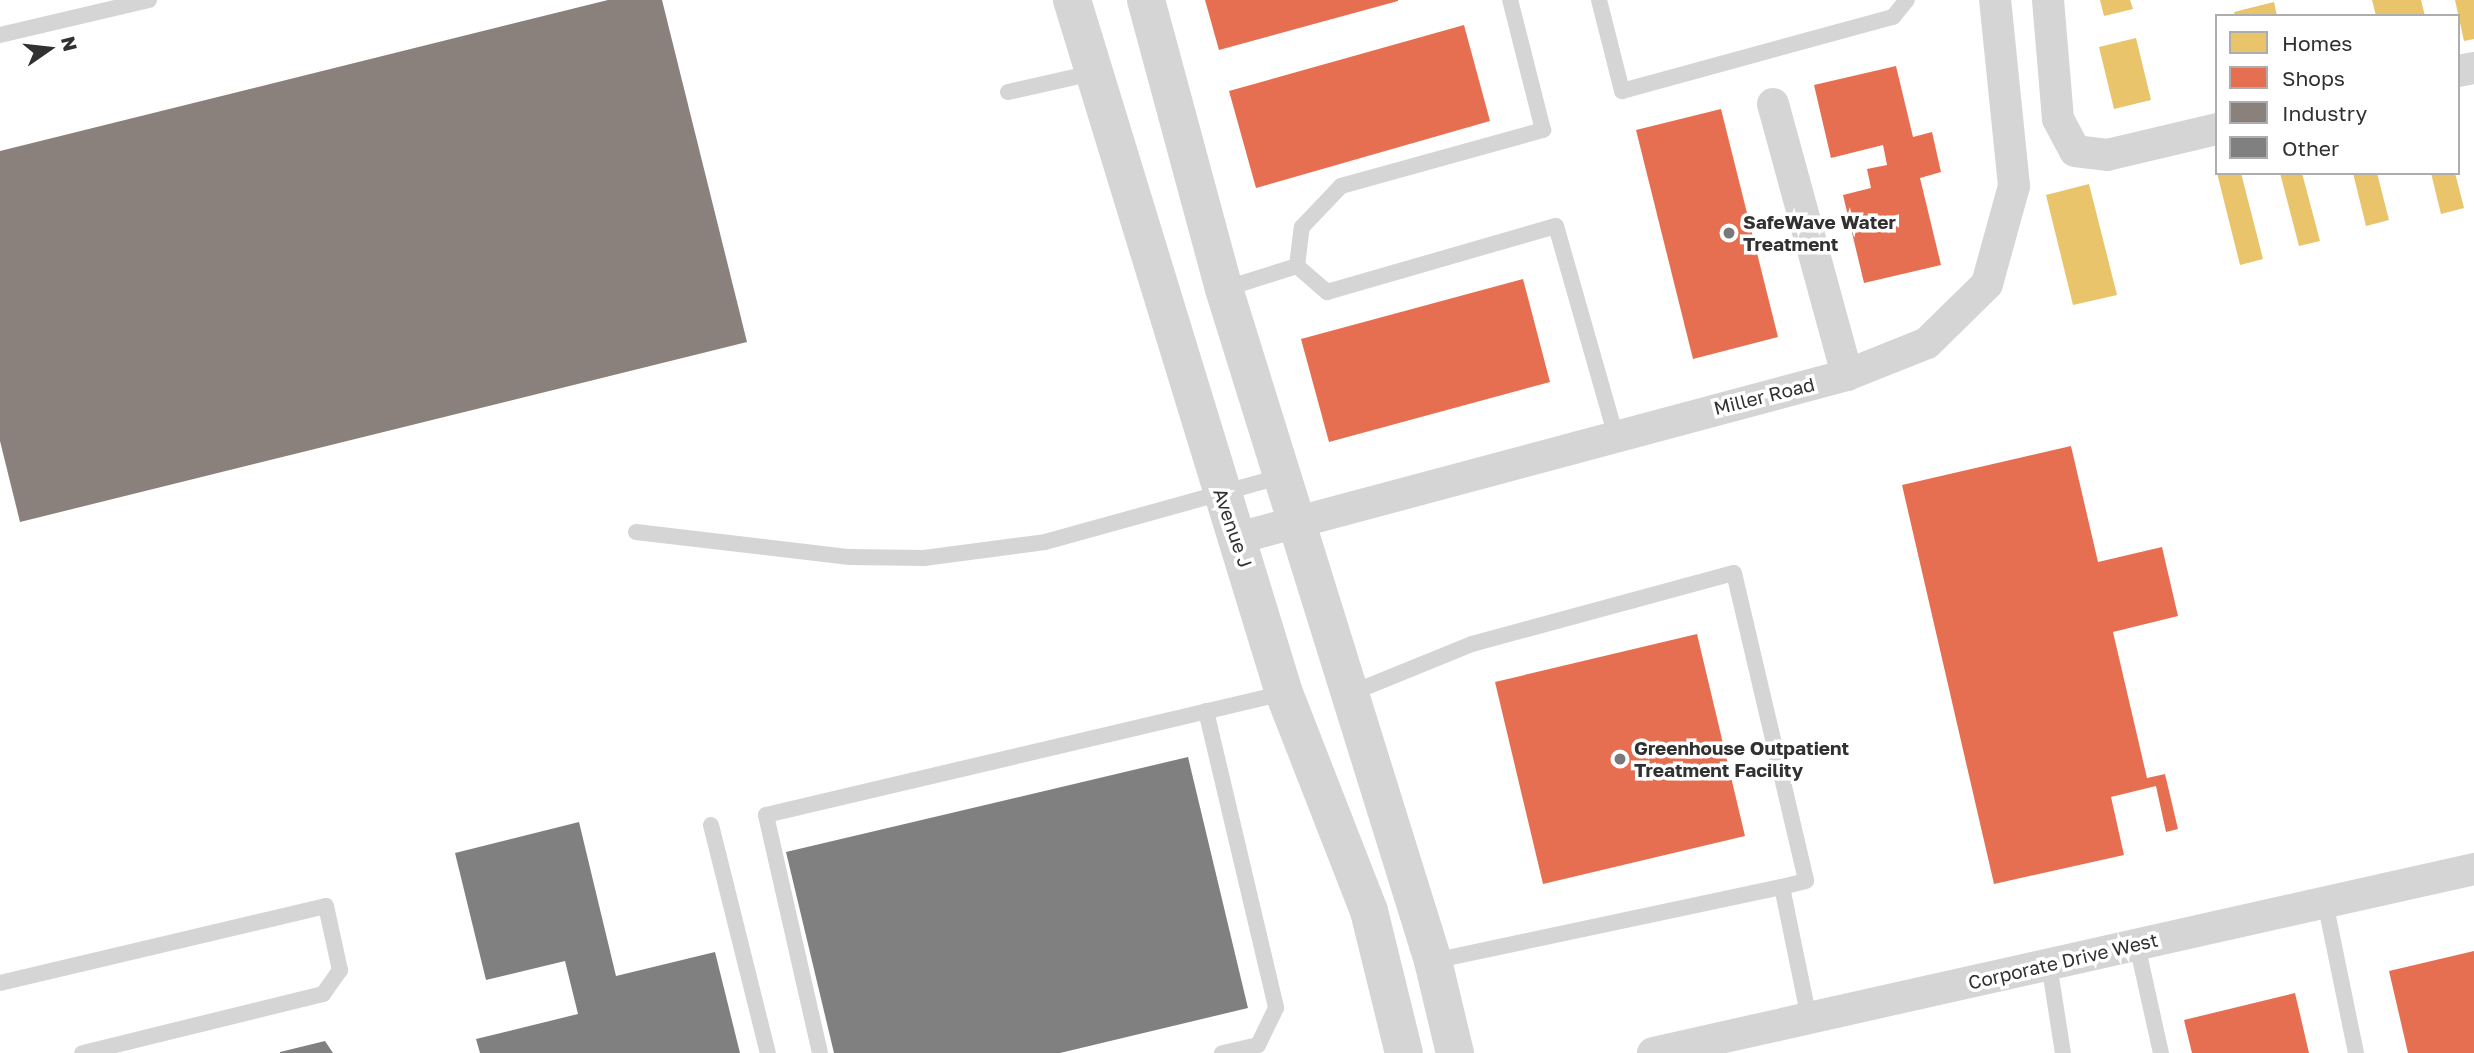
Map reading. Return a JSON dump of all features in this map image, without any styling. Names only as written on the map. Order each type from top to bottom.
[{"type":"street","name":"Avenue J","points":[[1072,0],[1092,73],[1284,693],[1369,911],[1404,1053]]},
{"type":"street","points":[[1146,0],[1224,289],[1293,522],[1433,961],[1455,1053]]},
{"type":"street","name":"Miller Road","points":[[1238,538],[1615,433],[1847,375],[1927,343],[1959,317],[1987,284],[2001,251],[2014,186],[1995,0]]},
{"type":"street","points":[[2048,0],[2058,119],[2075,151],[2107,155],[2215,129]]},
{"type":"street","points":[[1773,104],[1847,375]]},
{"type":"street","name":"Corporate Drive West","points":[[1653,1053],[2474,869]]},
{"type":"lane","points":[[0,35],[149,0]]},
{"type":"lane","points":[[1297,266],[1302,227],[1341,186],[1544,130],[1510,0]]},
{"type":"lane","points":[[1599,0],[1622,91],[1893,16],[1907,0]]},
{"type":"lane","points":[[1008,92],[1092,73]]},
{"type":"lane","points":[[1297,266],[1326,292],[1556,226],[1615,433]]},
{"type":"lane","points":[[1224,289],[1297,266]]},
{"type":"lane","points":[[636,532],[850,557],[924,558],[1045,542],[1280,477]]},
{"type":"lane","points":[[1349,694],[1472,645],[1734,573],[1806,881],[1433,961]]},
{"type":"lane","points":[[820,1053],[766,815],[1284,693]]},
{"type":"lane","points":[[1206,711],[1276,1008],[1258,1045],[1222,1053]]},
{"type":"lane","points":[[711,825],[768,1053]]},
{"type":"lane","points":[[1782,887],[1809,1018]]},
{"type":"lane","points":[[2325,902],[2356,1053]]},
{"type":"lane","points":[[0,983],[326,906],[340,970],[323,994],[82,1053]]},
{"type":"lane","points":[[2137,945],[2161,1053]]},
{"type":"lane","points":[[2049,964],[2063,1053]]},
{"type":"building: Homes","points":[[2100,0],[2130,0],[2133,9],[2104,16]]},
{"type":"building: Homes","points":[[2372,0],[2421,0],[2424,14],[2376,14]]},
{"type":"building: Homes","points":[[2455,0],[2474,0],[2474,39],[2464,41]]},
{"type":"building: Homes","points":[[2274,2],[2277,14],[2234,14]]},
{"type":"building: Homes","points":[[2136,38],[2151,100],[2114,109],[2099,47]]},
{"type":"building: Homes","points":[[2218,175],[2242,175],[2263,259],[2240,265]]},
{"type":"building: Homes","points":[[2281,175],[2303,175],[2320,241],[2299,246]]},
{"type":"building: Homes","points":[[2353,175],[2378,175],[2389,220],[2366,226]]},
{"type":"building: Homes","points":[[2431,175],[2456,175],[2464,208],[2441,214]]},
{"type":"building: Homes","points":[[2089,184],[2117,295],[2073,305],[2046,195]]},
{"type":"building: Shops","points":[[1205,0],[1398,0],[1398,1],[1219,50]]},
{"type":"building: Shops","points":[[1464,25],[1490,121],[1256,188],[1229,91]]},
{"type":"building: Shops","points":[[1896,66],[1913,137],[1932,132],[1941,172],[1920,178],[1941,265],[1864,283],[1843,195],[1871,188],[1867,169],[1887,165],[1883,145],[1831,158],[1814,85]]},
{"type":"building: Shops","points":[[1721,109],[1778,337],[1693,359],[1636,130]]},
{"type":"building: Shops","points":[[1523,279],[1550,382],[1329,442],[1301,339]]},
{"type":"building: Shops","points":[[2071,446],[2098,562],[2162,547],[2178,616],[2113,632],[2147,778],[2165,774],[2178,829],[2166,832],[2156,786],[2111,797],[2124,855],[1994,884],[1902,485]]},
{"type":"building: Shops","name":"Greenhouse Outpatient Treatment Facility","points":[[1697,634],[1745,836],[1543,884],[1495,682]]},
{"type":"building: Shops","points":[[2474,951],[2474,1053],[2408,1053],[2389,971]]},
{"type":"building: Shops","points":[[2295,993],[2309,1053],[2192,1053],[2184,1020]]},
{"type":"building: Industry","points":[[608,0],[662,0],[747,342],[20,522],[0,441],[0,151]]},
{"type":"building: Other","points":[[1188,757],[1248,1008],[1060,1053],[834,1053],[786,852]]},
{"type":"building: Other","points":[[579,822],[616,976],[715,952],[740,1053],[480,1053],[476,1039],[578,1014],[565,961],[486,980],[455,853]]},
{"type":"building: Other","points":[[325,1041],[333,1053],[280,1053],[280,1052]]},
{"type":"place","name":"SafeWave Water Treatment","points":[[1729,233]]},
{"type":"place","name":"Greenhouse Outpatient Treatment Facility","points":[[1620,759]]}]
